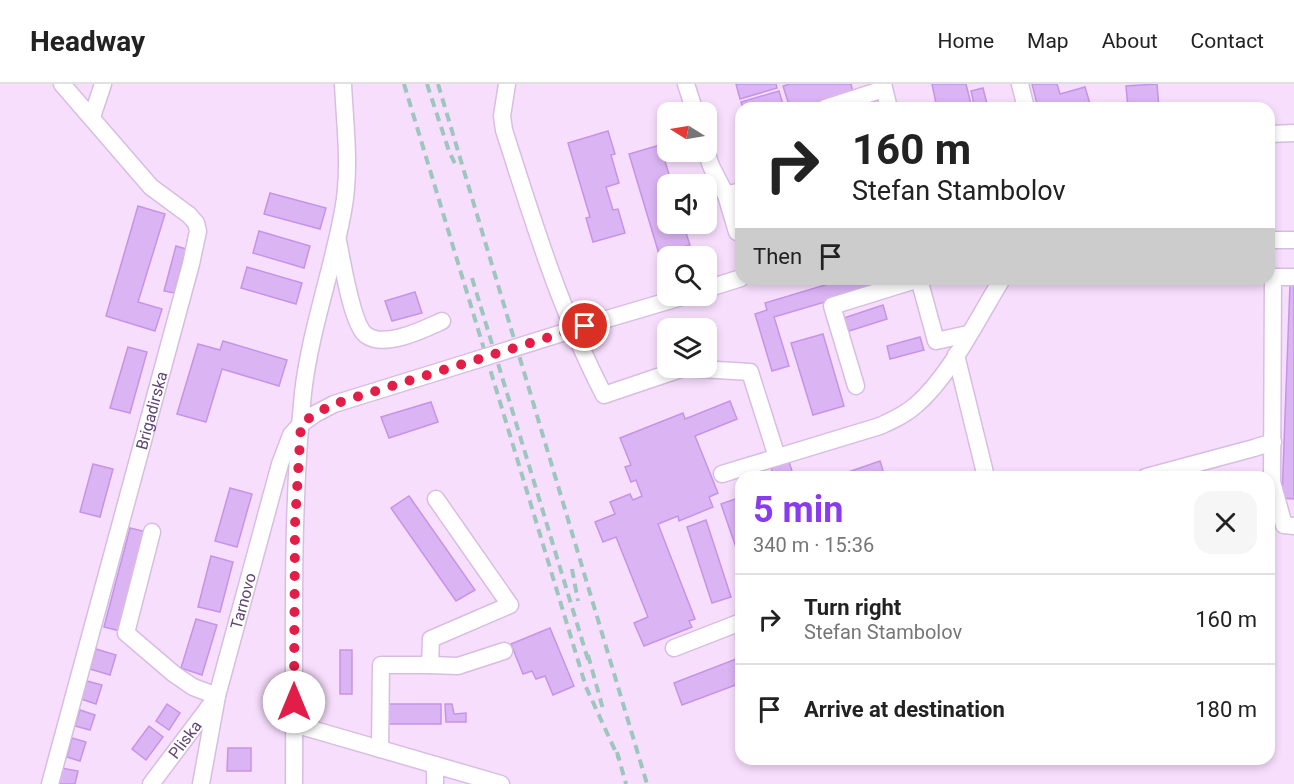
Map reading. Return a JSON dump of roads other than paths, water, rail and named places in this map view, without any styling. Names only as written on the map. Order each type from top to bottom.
[{"type":"street","name":"Brigadirska","points":[[50,784],[198,231],[196,223],[189,215],[151,187],[62,84]]},
{"type":"street","points":[[92,117],[103,84]]},
{"type":"street","points":[[294,784],[295,524],[301,424],[309,353],[347,185],[343,84]]},
{"type":"street","points":[[507,84],[502,116],[504,130],[545,258],[565,311],[604,395],[684,368],[750,372],[769,465]]},
{"type":"street","points":[[686,84],[692,102]]},
{"type":"street","points":[[1020,84],[1024,102]]},
{"type":"street","points":[[837,102],[864,89],[883,86],[888,102]]},
{"type":"street","points":[[1275,134],[1294,134]]},
{"type":"street","points":[[710,162],[734,193]]},
{"type":"street","points":[[337,237],[353,311],[360,329],[367,336],[378,340],[392,339],[413,334],[442,321]]},
{"type":"street","points":[[1275,240],[1294,240]]},
{"type":"street","points":[[1275,277],[1294,277]]},
{"type":"street","points":[[717,286],[735,281]]},
{"type":"street","points":[[856,386],[832,306],[900,285]]},
{"type":"street","points":[[922,285],[936,341],[968,334]]},
{"type":"street","points":[[738,471],[769,465],[901,417],[917,404],[956,355],[998,285]]},
{"type":"street","points":[[1272,471],[1273,285]]},
{"type":"street","points":[[301,424],[334,404],[657,304]]},
{"type":"street","points":[[956,355],[985,471]]},
{"type":"street","name":"Tarnovo","points":[[201,784],[217,696],[280,464],[291,435],[301,424]]},
{"type":"street","points":[[1168,471],[1273,442]]},
{"type":"street","points":[[722,474],[735,472]]},
{"type":"street","points":[[1275,493],[1284,525],[1294,526]]},
{"type":"street","points":[[430,666],[431,639],[510,605],[436,499]]},
{"type":"street","points":[[152,532],[126,633],[174,674],[193,687],[217,696]]},
{"type":"street","points":[[674,648],[735,624]]},
{"type":"street","points":[[380,749],[381,665],[458,666],[504,651]]},
{"type":"street","name":"Pliska","points":[[151,784],[217,696]]},
{"type":"street","points":[[294,724],[501,784]]},
{"type":"street","points":[[435,765],[435,784]]},
{"type":"railway","points":[[404,84],[586,687],[619,759]]},
{"type":"railway","points":[[427,84],[456,166]]},
{"type":"railway","points":[[438,84],[647,784]]},
{"type":"railway","points":[[472,278],[589,663]]},
{"type":"railway","points":[[572,569],[578,601]]},
{"type":"railway","points":[[588,655],[603,709]]},
{"type":"railway","points":[[617,752],[626,784]]}]
